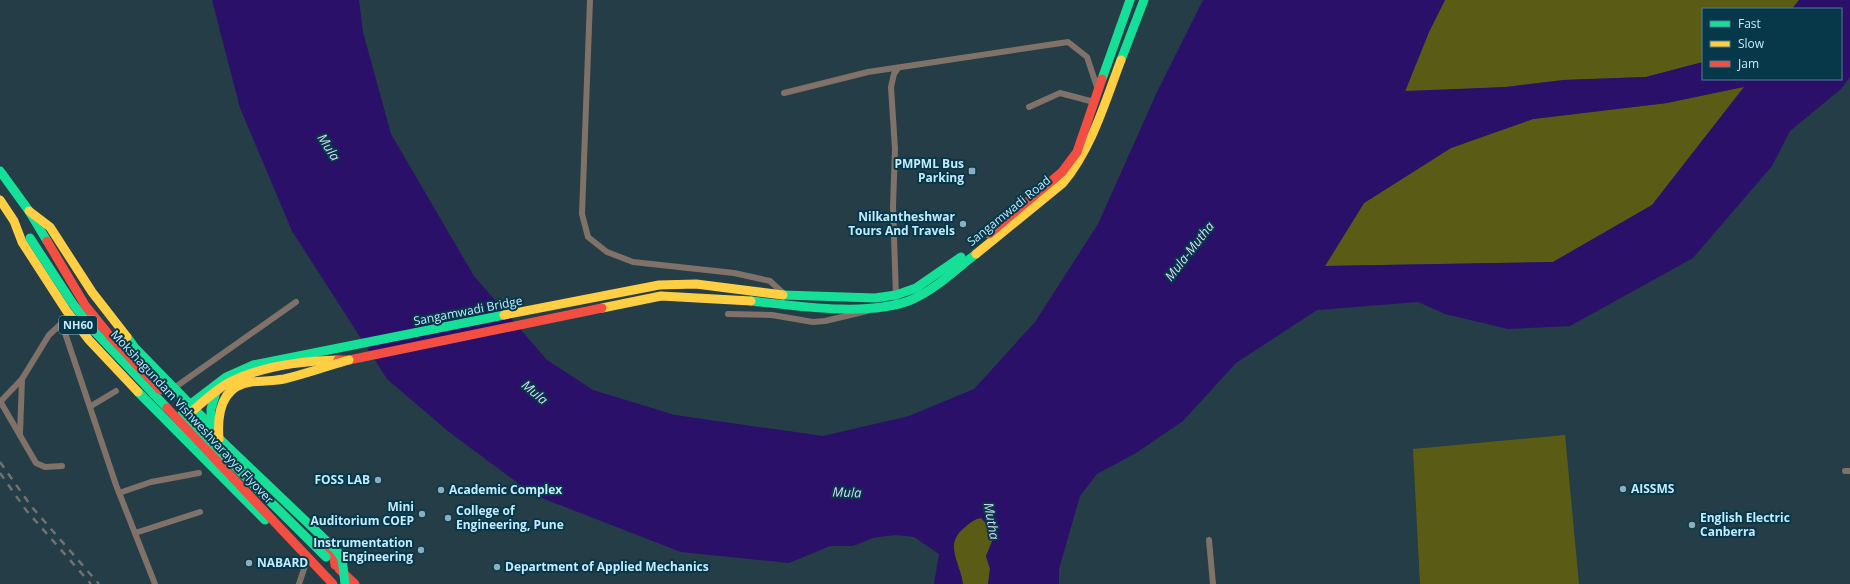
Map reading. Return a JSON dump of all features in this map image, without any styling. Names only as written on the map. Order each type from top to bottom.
[{"type":"main road","name":"Sangamwadi Road","points":[[785,294],[875,298],[916,288],[957,260],[1033,198],[1062,172],[1077,152],[1130,0]]},
{"type":"main road","name":"Sangamwadi Road","points":[[783,305],[827,308],[878,308],[912,299],[944,279],[1064,183],[1082,158],[1095,130],[1144,0]]},
{"type":"main road","name":"Mokshagundam Vishweshvarayya Flyover","points":[[0,171],[29,212],[85,304],[176,420],[355,584]]},
{"type":"main road","name":"NH60","points":[[0,200],[14,221],[22,242],[70,314],[113,367],[176,420],[218,473],[326,584]]},
{"type":"main road","points":[[29,212],[50,226],[92,292],[135,348],[333,552],[335,566]]},
{"type":"main road","name":"Mokshagundam Vishweshvarayya Flyover","points":[[14,221],[30,238],[73,304],[101,339],[333,584]]},
{"type":"main road","name":"Sangamwadi Bridge","points":[[176,420],[228,380],[253,365],[631,290],[659,286],[696,284],[785,294]]},
{"type":"main road","name":"Sangamwadi Bridge","points":[[192,407],[216,392],[228,380],[313,361],[329,359],[349,360],[637,299],[661,296],[694,295],[783,305]]},
{"type":"main road","points":[[219,438],[218,425],[221,405],[228,393],[235,387],[244,383],[285,379],[304,374],[326,365],[349,360]]},
{"type":"main road","points":[[212,427],[210,414],[212,401],[216,392]]},
{"type":"main road","name":"Mokshagundam Vishweshvarayya Flyover","points":[[176,420],[202,423],[336,550],[342,558],[345,584]]},
{"type":"main road","points":[[176,420],[218,457],[221,462],[218,473]]},
{"type":"street","points":[[590,0],[582,214],[588,237],[607,252],[634,262],[734,273],[770,281],[785,294]]},
{"type":"street","points":[[784,93],[868,72],[1068,42],[1087,58],[1098,90]]},
{"type":"street","points":[[897,304],[893,206],[895,135],[891,87],[894,74],[898,68]]},
{"type":"street","points":[[1029,107],[1060,93],[1094,102]]},
{"type":"street","points":[[174,388],[296,302]]},
{"type":"street","points":[[728,314],[772,315],[813,322],[825,321],[878,308]]},
{"type":"street","points":[[62,466],[45,467],[36,463],[0,401],[22,379],[49,335],[62,324],[70,314]]},
{"type":"street","points":[[62,324],[91,406],[119,493],[155,584]]},
{"type":"street","points":[[20,434],[22,379]]},
{"type":"street","points":[[91,406],[116,391]]},
{"type":"street","points":[[119,493],[151,482],[199,473]]},
{"type":"street","points":[[135,533],[200,512]]},
{"type":"street","points":[[1209,540],[1213,584]]},
{"type":"street","points":[[299,584],[306,563]]},
{"type":"shaded area","points":[[1445,0],[1799,0],[1793,8],[1702,8],[1702,62],[1646,77],[1564,80],[1506,87],[1405,92],[1429,32]]},
{"type":"shaded area","points":[[1745,86],[1652,205],[1553,262],[1325,266],[1364,203],[1451,148],[1533,119],[1667,103]]},
{"type":"shaded area","points":[[1565,435],[1579,584],[1420,584],[1413,449]]},
{"type":"shaded area","points":[[981,518],[991,528],[993,539],[986,556],[990,569],[988,584],[963,584],[955,554],[955,540],[958,533],[965,527],[974,520]]},
{"type":"water","points":[[212,0],[359,0],[363,32],[391,134],[474,276],[547,360],[593,390],[675,415],[823,436],[909,416],[974,389],[1035,322],[1098,224],[1157,92],[1203,0],[1445,0],[1429,32],[1405,91],[1506,87],[1564,80],[1646,77],[1702,62],[1702,80],[1842,80],[1842,8],[1793,8],[1799,0],[1850,0],[1850,77],[1841,89],[1790,131],[1772,166],[1693,258],[1570,326],[1508,329],[1445,314],[1418,302],[1317,310],[1236,363],[1183,421],[1136,453],[1097,474],[1080,496],[1059,569],[1059,584],[988,584],[990,569],[986,556],[993,539],[991,528],[981,518],[974,520],[965,527],[958,533],[955,540],[955,554],[963,584],[934,584],[939,554],[914,537],[895,535],[873,538],[853,546],[830,546],[789,563],[681,552],[534,495],[449,432],[387,379],[292,231],[240,108]],"holes":[[[1744,87],[1652,205],[1553,262],[1325,266],[1364,203],[1451,148],[1533,119],[1667,103]]]},
{"type":"railway","points":[[0,462],[31,506],[99,584]]},
{"type":"railway","points":[[0,473],[26,510],[91,584]]},
{"type":"traffic: fast","points":[[1102,79],[1130,0]]},
{"type":"traffic: fast","points":[[1121,60],[1144,0]]},
{"type":"traffic: fast","points":[[0,171],[29,211],[47,241]]},
{"type":"traffic: fast","points":[[30,238],[73,304],[96,333],[167,408]]},
{"type":"traffic: fast","points":[[751,301],[832,309],[875,308],[894,305],[920,296],[945,279],[976,254]]},
{"type":"traffic: fast","points":[[783,295],[875,298],[896,295],[916,288],[961,257]]},
{"type":"traffic: fast","points":[[192,403],[226,377],[253,365],[504,315]]},
{"type":"traffic: fast","points":[[127,337],[135,348],[214,429]]},
{"type":"traffic: fast","points":[[138,392],[265,520]]},
{"type":"traffic: fast","points":[[211,427],[211,409],[216,392]]},
{"type":"traffic: fast","points":[[182,414],[326,557]]},
{"type":"traffic: fast","points":[[204,424],[336,550],[342,558],[345,584]]},
{"type":"traffic: slow","points":[[976,254],[1063,183],[1082,155],[1090,140],[1121,60]]},
{"type":"traffic: slow","points":[[0,200],[14,221],[22,242],[66,310],[89,340],[138,392]]},
{"type":"traffic: slow","points":[[29,211],[50,227],[92,292],[127,337]]},
{"type":"traffic: slow","points":[[504,315],[659,285],[696,284],[783,295]]},
{"type":"traffic: slow","points":[[602,308],[661,296],[751,301]]},
{"type":"traffic: slow","points":[[189,414],[219,389],[230,382],[255,372],[283,365],[338,360]]},
{"type":"traffic: slow","points":[[219,439],[220,411],[227,395],[233,389],[251,382],[284,379],[349,360]]},
{"type":"traffic: jam","points":[[989,234],[1062,172],[1077,152],[1102,79]]},
{"type":"traffic: jam","points":[[47,241],[85,305],[110,336],[160,390]]},
{"type":"traffic: jam","points":[[338,360],[349,360],[602,308]]},
{"type":"traffic: jam","points":[[167,408],[333,584]]},
{"type":"traffic: jam","points":[[326,544],[333,552],[335,565]]},
{"type":"traffic: jam","points":[[339,569],[355,584]]},
{"type":"place","name":"PMPML Bus Parking","points":[[972,171]]},
{"type":"place","name":"Nilkantheshwar Tours And Travels","points":[[963,224]]},
{"type":"place","name":"FOSS LAB","points":[[378,480]]},
{"type":"place","name":"AISSMS","points":[[1623,489]]},
{"type":"place","name":"Academic Complex","points":[[441,490]]},
{"type":"place","name":"Mini Auditorium COEP","points":[[422,514]]},
{"type":"place","name":"College of Engineering, Pune","points":[[448,518]]},
{"type":"place","name":"English Electric Canberra","points":[[1692,525]]},
{"type":"place","name":"Instrumentation Engineering","points":[[421,550]]},
{"type":"place","name":"NABARD","points":[[249,563]]},
{"type":"place","name":"Department of Applied Mechanics","points":[[497,567]]},
{"type":"water label","name":"Mula","points":[[329,147]]},
{"type":"water label","name":"Mula-Mutha","points":[[1189,251]]},
{"type":"water label","name":"Mula","points":[[535,392]]},
{"type":"water label","name":"Mula","points":[[847,492]]},
{"type":"water label","name":"Mutha","points":[[992,521]]}]
